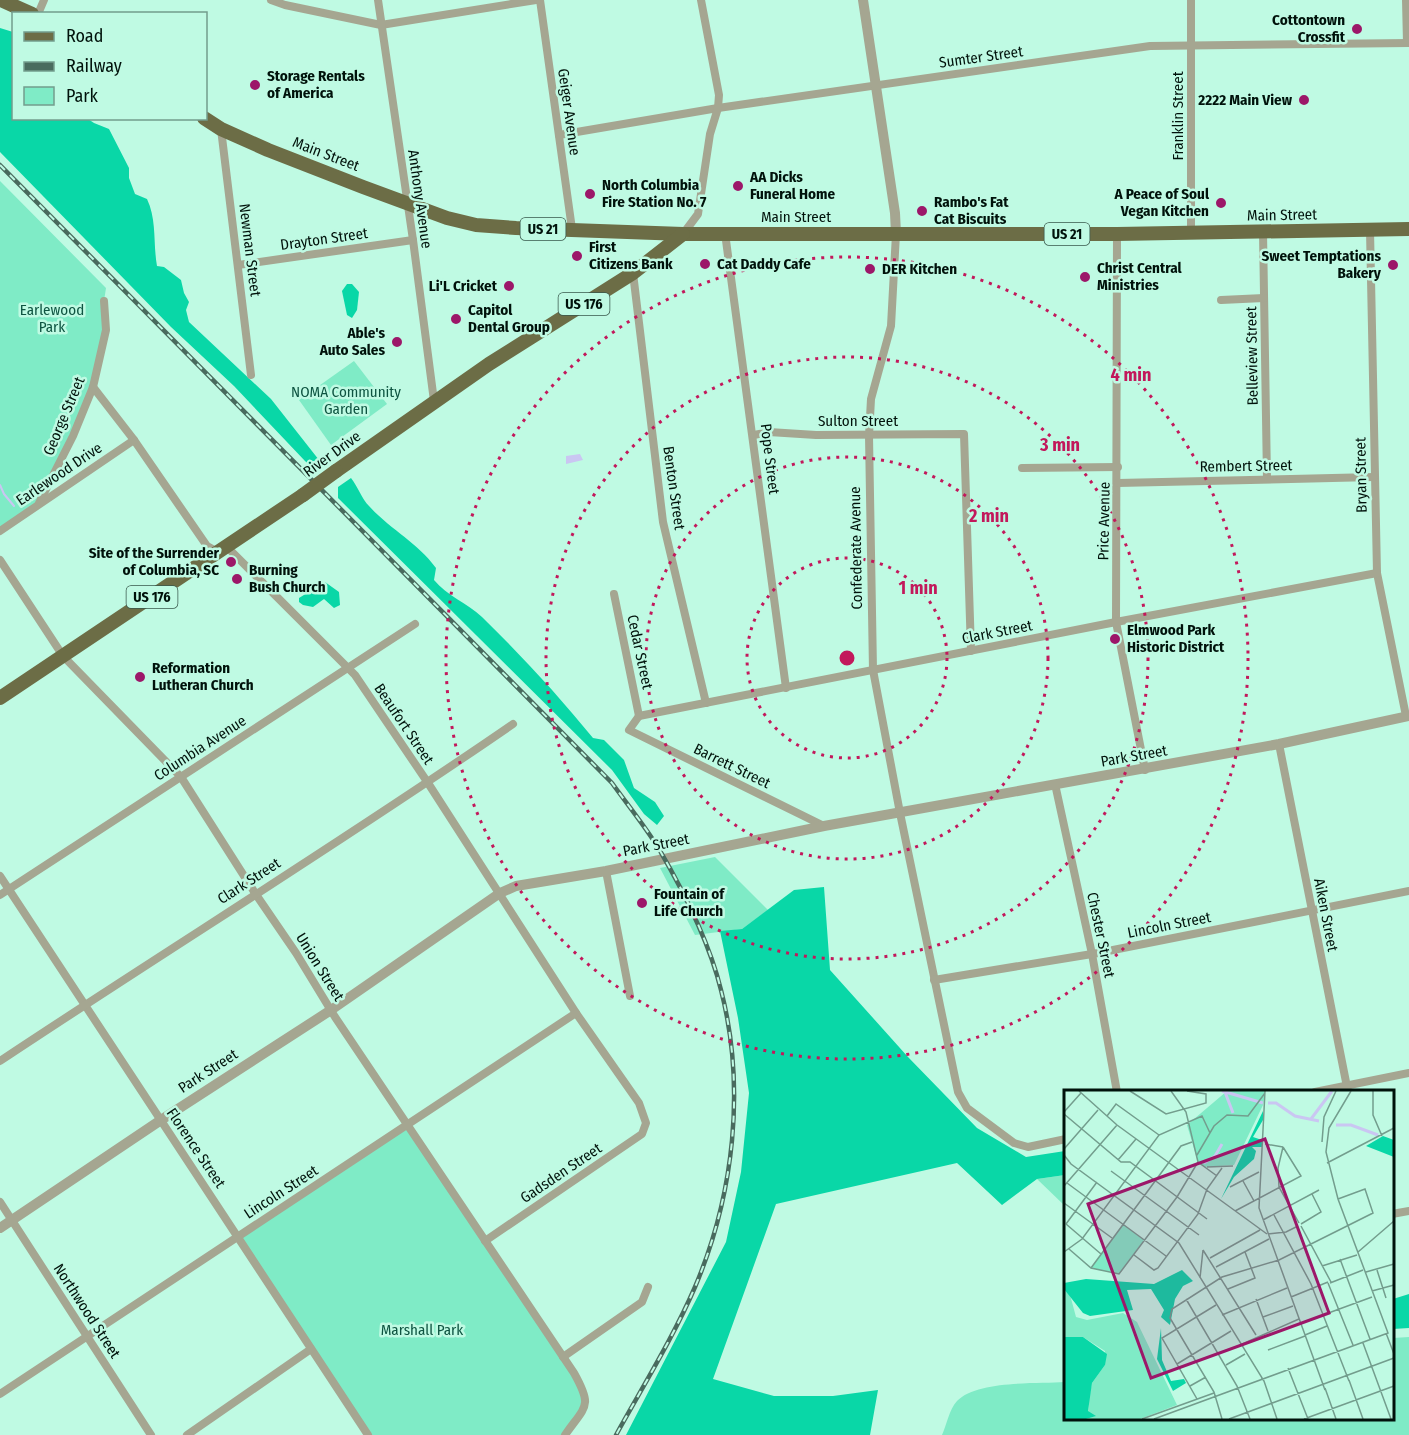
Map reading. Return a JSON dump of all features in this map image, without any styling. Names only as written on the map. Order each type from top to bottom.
[{"type":"main road","points":[[1,0],[28,12]]},
{"type":"main road","name":"Main Street","points":[[207,120],[221,129],[268,150],[407,204],[476,225],[683,234],[1117,234],[1409,229]]},
{"type":"main road","name":"River Drive","points":[[0,698],[227,547],[434,402],[633,273],[683,234]]},
{"type":"street","points":[[271,0],[381,25],[538,0]]},
{"type":"street","name":"Anthony Avenue","points":[[378,0],[434,402]]},
{"type":"street","name":"Geiger Avenue","points":[[538,0],[572,229]]},
{"type":"street","points":[[683,234],[698,214],[710,134],[718,108],[719,95],[701,0]]},
{"type":"street","name":"Confederate Avenue","points":[[863,0],[877,85],[896,234],[891,326],[872,390],[869,436],[873,670],[958,1092],[967,1108],[1014,1143],[1028,1147],[1064,1140]]},
{"type":"street","name":"Franklin Street","points":[[1191,0],[1191,232]]},
{"type":"street","points":[[1406,0],[1408,43]]},
{"type":"street","name":"Sumter Street","points":[[559,135],[718,108],[1150,46],[1408,43]]},
{"type":"street","name":"Newman Street","points":[[221,129],[251,375]]},
{"type":"street","name":"Bryan Street","points":[[1370,230],[1377,573],[1408,716]]},
{"type":"street","name":"Belleview Street","points":[[1263,232],[1267,479]]},
{"type":"street","name":"Pope Street","points":[[725,233],[754,435],[786,688]]},
{"type":"street","name":"Price Avenue","points":[[1117,234],[1116,622],[1145,770]]},
{"type":"street","name":"Drayton Street","points":[[238,265],[413,240]]},
{"type":"street","name":"Benton Street","points":[[633,273],[663,522],[706,703]]},
{"type":"street","points":[[1221,300],[1264,298]]},
{"type":"street","name":"George Street","points":[[39,503],[73,436],[93,387],[106,330],[104,301]]},
{"type":"street","name":"Beaufort Street","points":[[93,387],[134,440],[207,546],[216,551],[227,547],[348,668],[428,783],[576,1013],[639,1103],[646,1123]]},
{"type":"street","name":"Sulton Street","points":[[754,435],[769,432],[869,436],[964,434],[971,651]]},
{"type":"street","name":"Earlewood Drive","points":[[0,531],[134,440]]},
{"type":"street","points":[[1022,468],[1118,467]]},
{"type":"street","name":"Rembert Street","points":[[1118,483],[1374,477]]},
{"type":"street","name":"Union Street","points":[[0,560],[63,656],[181,777],[255,893],[296,952],[331,1010],[563,1358],[586,1394],[584,1408],[565,1435]]},
{"type":"street","name":"Clark Street","points":[[639,716],[1377,573]]},
{"type":"street","name":"Cedar Street","points":[[614,594],[639,716]]},
{"type":"street","name":"Columbia Avenue","points":[[0,895],[415,624]]},
{"type":"street","name":"Barrett Street","points":[[639,716],[629,730],[824,826]]},
{"type":"street","name":"Park Street","points":[[0,1228],[331,1010],[500,893],[516,886],[606,871],[824,826],[1145,770],[1408,716]]},
{"type":"street","name":"Clark Street","points":[[0,1061],[255,893],[428,783],[513,724]]},
{"type":"street","name":"Aiken Street","points":[[1279,744],[1347,1089]]},
{"type":"street","name":"Chester Street","points":[[1055,784],[1092,954],[1117,1090]]},
{"type":"street","points":[[606,871],[630,996]]},
{"type":"street","name":"Florence Street","points":[[0,876],[368,1435]]},
{"type":"street","name":"Lincoln Street","points":[[934,980],[1092,954],[1409,891]]},
{"type":"street","name":"Lincoln Street","points":[[0,1394],[576,1013]]},
{"type":"street","points":[[1347,1089],[1409,1072]]},
{"type":"street","name":"Gadsden Street","points":[[485,1241],[642,1134],[646,1123]]},
{"type":"street","name":"Northwood Street","points":[[0,1202],[152,1435]]},
{"type":"street","points":[[1394,1214],[1409,1211]]},
{"type":"street","points":[[563,1358],[642,1302],[648,1287]]},
{"type":"street","points":[[187,1435],[311,1349]]},
{"type":"green space","points":[[0,28],[12,32],[12,120],[90,120],[109,129],[129,168],[129,178],[135,194],[147,199],[150,207],[154,224],[157,266],[164,267],[181,280],[189,302],[186,310],[189,322],[271,399],[319,460],[318,467],[313,468],[305,461],[234,386],[171,327],[0,152]]},
{"type":"green space","name":"Earlewood Park","points":[[0,181],[106,288],[104,301],[106,330],[93,387],[39,503],[0,531]]},
{"type":"green space","points":[[347,284],[352,284],[359,292],[357,310],[352,318],[347,315],[342,291]]},
{"type":"green space","name":"NOMA Community Garden","points":[[354,361],[387,404],[331,445],[299,400]]},
{"type":"green space","points":[[351,478],[369,506],[429,559],[436,568],[434,580],[439,586],[482,617],[539,676],[593,738],[604,740],[624,760],[634,788],[655,802],[664,816],[657,825],[644,814],[612,770],[338,498],[338,487]]},
{"type":"green space","points":[[325,582],[339,592],[340,605],[334,608],[324,599],[313,607],[299,602],[299,598]]},
{"type":"green space","points":[[715,857],[768,910],[742,929],[695,935],[660,868]]},
{"type":"green space","points":[[824,887],[830,970],[908,1057],[977,1128],[1026,1157],[1064,1151],[1064,1175],[1037,1179],[1002,1205],[957,1163],[776,1204],[713,1379],[774,1396],[833,1396],[878,1390],[870,1435],[626,1435],[726,1242],[741,1172],[749,1093],[738,1018],[720,931],[742,929],[794,890]]},
{"type":"green space","name":"Marshall Park","points":[[407,1125],[563,1357],[586,1402],[565,1435],[368,1435],[239,1236]]},
{"type":"green space","points":[[1064,1175],[1064,1205],[1037,1179]]},
{"type":"green space","points":[[1409,1294],[1409,1328],[1394,1329],[1394,1299]]},
{"type":"green space","points":[[1409,1337],[1409,1435],[942,1435],[954,1405],[966,1394],[993,1386],[1024,1383],[1064,1382],[1064,1420],[1394,1420],[1394,1338]]},
{"type":"shaded area","points":[[580,454],[583,460],[566,464],[566,456]]},
{"type":"waterway","points":[[0,485],[14,506]]},
{"type":"railway","points":[[0,165],[612,783],[654,840],[703,935],[721,990],[729,1027],[733,1064],[734,1102],[727,1178],[719,1215],[695,1287],[616,1435]]},
{"type":"place","name":"Cottontown Crossfit","points":[[1357,29]]},
{"type":"place","name":"Storage Rentals of America","points":[[255,85]]},
{"type":"place","name":"2222 Main View","points":[[1304,100]]},
{"type":"place","name":"AA Dicks Funeral Home","points":[[738,186]]},
{"type":"place","name":"North Columbia Fire Station No. 7","points":[[590,194]]},
{"type":"place","name":"A Peace of Soul Vegan Kitchen","points":[[1221,203]]},
{"type":"place","name":"Rambo's Fat Cat Biscuits","points":[[922,211]]},
{"type":"place","name":"First Citizens Bank","points":[[577,256]]},
{"type":"place","name":"Cat Daddy Cafe","points":[[705,264]]},
{"type":"place","name":"Sweet Temptations Bakery","points":[[1393,265]]},
{"type":"place","name":"DER Kitchen","points":[[870,269]]},
{"type":"place","name":"Christ Central Ministries","points":[[1085,277]]},
{"type":"place","name":"Li'L Cricket","points":[[509,286]]},
{"type":"place","name":"Capitol Dental Group","points":[[456,319]]},
{"type":"place","name":"Able's Auto Sales","points":[[397,342]]},
{"type":"place","name":"Site of the Surrender of Columbia, SC","points":[[231,562]]},
{"type":"place","name":"Burning Bush Church","points":[[237,579]]},
{"type":"place","name":"Elmwood Park Historic District","points":[[1115,639]]},
{"type":"place","name":"Reformation Lutheran Church","points":[[140,677]]},
{"type":"place","name":"Fountain of Life Church","points":[[642,903]]}]
